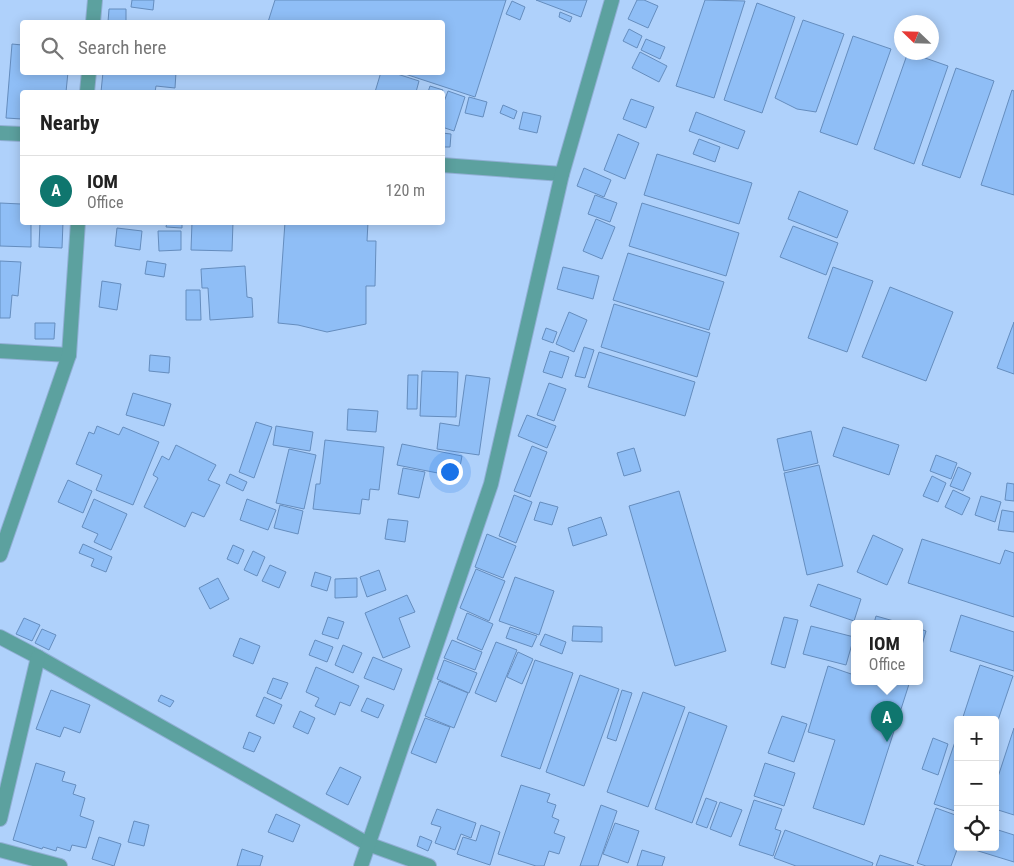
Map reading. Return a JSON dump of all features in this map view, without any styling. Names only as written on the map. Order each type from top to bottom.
[{"type":"street","points":[[93,20],[95,0]]},
{"type":"street","points":[[361,866],[491,484],[562,174],[612,0]]},
{"type":"street","points":[[87,90],[89,75]]},
{"type":"street","points":[[0,133],[20,134]]},
{"type":"street","points":[[445,165],[562,174]]},
{"type":"street","points":[[0,555],[68,355],[78,225]]},
{"type":"street","points":[[0,351],[68,355]]},
{"type":"street","points":[[0,637],[368,844],[429,866]]},
{"type":"street","points":[[0,819],[38,657]]},
{"type":"street","points":[[0,850],[60,866]]},
{"type":"building","points":[[132,0],[154,0],[153,10],[131,7]]},
{"type":"building","points":[[275,0],[506,0],[475,97],[408,75],[445,75],[445,20],[269,20]]},
{"type":"building","points":[[536,0],[587,0],[581,17]]},
{"type":"building","points":[[637,0],[644,0],[658,6],[648,28],[628,19]]},
{"type":"building","points":[[705,0],[745,1],[714,98],[676,86]]},
{"type":"building","points":[[512,1],[525,7],[520,20],[506,14]]},
{"type":"building","points":[[757,3],[795,17],[762,113],[724,100]]},
{"type":"building","points":[[109,9],[126,9],[126,20],[108,20]]},
{"type":"building","points":[[560,12],[572,17],[570,22],[559,17]]},
{"type":"building","points":[[803,20],[844,34],[816,112],[797,109],[775,98]]},
{"type":"building","points":[[629,29],[642,36],[637,48],[623,41]]},
{"type":"building","points":[[853,36],[891,49],[857,145],[820,132]]},
{"type":"building","points":[[646,39],[665,47],[660,59],[641,50]]},
{"type":"building","points":[[12,44],[20,45],[20,75],[68,75],[66,90],[20,90],[20,119],[6,118]]},
{"type":"building","points":[[640,52],[667,66],[659,82],[632,68]]},
{"type":"building","points":[[905,60],[931,60],[948,66],[914,164],[874,149]]},
{"type":"building","points":[[956,68],[994,81],[960,178],[922,165]]},
{"type":"building","points":[[103,75],[176,75],[175,88],[156,86],[155,90],[101,90]]},
{"type":"building","points":[[380,75],[400,75],[419,81],[417,90],[376,90]]},
{"type":"building","points":[[430,86],[443,90],[429,90]]},
{"type":"building","points":[[1012,90],[1014,91],[1014,195],[981,185]]},
{"type":"building","points":[[448,91],[465,97],[454,131],[445,128],[445,99]]},
{"type":"building","points":[[469,97],[487,102],[483,117],[465,113]]},
{"type":"building","points":[[631,99],[654,107],[646,128],[623,119]]},
{"type":"building","points":[[503,105],[517,111],[514,119],[500,113]]},
{"type":"building","points":[[523,112],[541,116],[537,133],[519,129]]},
{"type":"building","points":[[696,112],[745,131],[738,149],[689,131]]},
{"type":"building","points":[[445,133],[451,134],[450,147],[445,147]]},
{"type":"building","points":[[618,134],[639,143],[625,179],[604,170]]},
{"type":"building","points":[[699,139],[720,147],[715,162],[693,154]]},
{"type":"building","points":[[657,154],[752,183],[739,224],[644,195]]},
{"type":"building","points":[[584,168],[611,180],[604,197],[577,186]]},
{"type":"building","points":[[799,191],[848,211],[837,238],[788,219]]},
{"type":"building","points":[[595,195],[617,203],[610,222],[588,214]]},
{"type":"building","points":[[0,203],[20,204],[20,225],[31,225],[31,247],[0,246]]},
{"type":"building","points":[[642,203],[739,233],[726,276],[629,246]]},
{"type":"building","points":[[596,219],[615,227],[602,259],[583,251]]},
{"type":"building","points":[[40,225],[63,225],[62,248],[39,247]]},
{"type":"building","points":[[166,225],[182,225],[182,228],[166,227]]},
{"type":"building","points":[[192,225],[233,225],[232,251],[191,250]]},
{"type":"building","points":[[285,225],[368,225],[367,241],[376,241],[375,286],[366,286],[366,324],[327,332],[298,325],[278,323]]},
{"type":"building","points":[[793,226],[838,243],[826,275],[780,257]]},
{"type":"building","points":[[117,228],[142,231],[140,250],[115,246]]},
{"type":"building","points":[[158,231],[181,231],[181,250],[159,251]]},
{"type":"building","points":[[628,253],[724,282],[709,330],[613,300]]},
{"type":"building","points":[[0,261],[21,262],[18,296],[12,295],[10,318],[0,318]]},
{"type":"building","points":[[147,261],[166,264],[164,277],[145,274]]},
{"type":"building","points":[[245,266],[247,297],[252,298],[253,317],[210,320],[208,288],[202,288],[201,269]]},
{"type":"building","points":[[563,267],[599,276],[593,299],[557,289]]},
{"type":"building","points":[[833,267],[873,281],[847,352],[808,338]]},
{"type":"building","points":[[102,281],[121,284],[117,310],[99,307]]},
{"type":"building","points":[[890,287],[953,312],[926,381],[862,357]]},
{"type":"building","points":[[186,290],[200,290],[201,320],[186,320]]},
{"type":"building","points":[[614,304],[710,333],[697,377],[601,347]]},
{"type":"building","points":[[569,312],[587,320],[574,352],[556,344]]},
{"type":"building","points":[[1014,322],[1014,374],[997,368]]},
{"type":"building","points":[[35,323],[55,323],[54,339],[35,339]]},
{"type":"building","points":[[546,328],[557,332],[553,343],[542,339]]},
{"type":"building","points":[[584,347],[594,350],[585,378],[575,376]]},
{"type":"building","points":[[550,351],[569,357],[562,378],[543,372]]},
{"type":"building","points":[[599,352],[695,382],[685,416],[588,387]]},
{"type":"building","points":[[150,355],[170,357],[169,373],[149,371]]},
{"type":"building","points":[[422,371],[458,372],[456,417],[420,416]]},
{"type":"building","points":[[408,375],[418,375],[417,409],[407,409]]},
{"type":"building","points":[[466,375],[490,378],[479,455],[437,449],[440,423],[459,426]]},
{"type":"building","points":[[549,383],[566,389],[554,421],[537,415]]},
{"type":"building","points":[[133,393],[171,404],[164,426],[126,415]]},
{"type":"building","points":[[348,409],[378,411],[376,432],[347,430]]},
{"type":"building","points":[[527,415],[556,426],[547,448],[518,436]]},
{"type":"building","points":[[256,422],[272,427],[254,478],[239,472]]},
{"type":"building","points":[[97,426],[119,435],[123,427],[159,442],[133,505],[96,490],[102,475],[76,464],[89,432],[94,434]]},
{"type":"building","points":[[276,426],[313,432],[310,451],[273,445]]},
{"type":"building","points":[[843,427],[899,445],[889,475],[833,456]]},
{"type":"building","points":[[811,431],[818,463],[784,471],[777,439]]},
{"type":"building","points":[[325,440],[384,447],[379,490],[370,489],[369,500],[362,499],[360,514],[313,509],[316,484],[320,484]]},
{"type":"building","points":[[402,444],[462,456],[458,477],[397,465]]},
{"type":"building","points":[[176,445],[216,465],[208,480],[220,485],[204,517],[192,512],[185,527],[144,507],[158,478],[153,475],[162,456],[169,460]]},
{"type":"building","points":[[532,446],[547,452],[530,497],[514,491]]},
{"type":"building","points":[[634,448],[641,471],[624,476],[617,453]]},
{"type":"building","points":[[289,449],[316,455],[304,509],[276,503]]},
{"type":"building","points":[[936,455],[957,463],[951,479],[930,471]]},
{"type":"building","points":[[819,465],[843,566],[807,575],[784,473]]},
{"type":"building","points":[[958,467],[971,473],[963,491],[950,486]]},
{"type":"building","points":[[403,468],[425,472],[419,498],[398,494]]},
{"type":"building","points":[[230,474],[247,482],[243,491],[226,483]]},
{"type":"building","points":[[932,476],[946,483],[938,502],[923,496]]},
{"type":"building","points":[[68,480],[92,491],[83,513],[58,502]]},
{"type":"building","points":[[1007,483],[1014,484],[1014,501],[1005,500]]},
{"type":"building","points":[[953,490],[970,498],[962,515],[945,507]]},
{"type":"building","points":[[679,491],[726,651],[675,666],[629,506]]},
{"type":"building","points":[[514,495],[532,502],[516,543],[499,536]]},
{"type":"building","points":[[981,496],[1001,502],[995,522],[975,515]]},
{"type":"building","points":[[94,499],[127,514],[111,550],[94,542],[98,534],[82,527]]},
{"type":"building","points":[[247,499],[276,510],[268,530],[240,520]]},
{"type":"building","points":[[540,502],[558,507],[552,525],[534,520]]},
{"type":"building","points":[[280,505],[303,511],[298,534],[274,528]]},
{"type":"building","points":[[1002,510],[1014,512],[1014,532],[998,530]]},
{"type":"building","points":[[601,517],[607,535],[573,546],[568,528]]},
{"type":"building","points":[[388,519],[408,521],[405,542],[385,539]]},
{"type":"building","points":[[487,534],[516,546],[503,578],[475,567]]},
{"type":"building","points":[[873,535],[903,549],[887,585],[857,572]]},
{"type":"building","points":[[922,539],[1000,564],[1005,550],[1014,553],[1014,617],[908,583]]},
{"type":"building","points":[[83,544],[112,557],[106,572],[91,566],[94,559],[79,553]]},
{"type":"building","points":[[233,545],[244,550],[238,564],[227,559]]},
{"type":"building","points":[[253,551],[265,557],[257,576],[244,570]]},
{"type":"building","points":[[270,565],[286,572],[279,588],[262,581]]},
{"type":"building","points":[[476,569],[505,581],[489,621],[460,608]]},
{"type":"building","points":[[379,570],[386,590],[367,597],[360,577]]},
{"type":"building","points":[[315,572],[331,577],[327,591],[311,586]]},
{"type":"building","points":[[515,577],[554,591],[539,635],[499,621]]},
{"type":"building","points":[[218,578],[229,599],[210,609],[199,588]]},
{"type":"building","points":[[357,578],[357,597],[335,598],[335,579]]},
{"type":"building","points":[[818,584],[861,599],[854,620],[810,606]]},
{"type":"building","points":[[407,595],[415,612],[399,618],[410,647],[383,658],[365,613]]},
{"type":"building","points":[[467,613],[493,624],[482,650],[457,639]]},
{"type":"building","points":[[961,615],[1014,632],[1014,671],[950,651]]},
{"type":"building","points":[[876,616],[890,620],[875,620]]},
{"type":"building","points":[[328,617],[344,622],[338,639],[322,634]]},
{"type":"building","points":[[784,617],[798,620],[785,668],[771,664]]},
{"type":"building","points":[[24,618],[40,625],[32,641],[16,634]]},
{"type":"building","points":[[573,626],[602,627],[602,642],[572,641]]},
{"type":"building","points":[[811,626],[851,636],[851,648],[846,665],[803,654]]},
{"type":"building","points":[[510,627],[537,636],[532,647],[506,638]]},
{"type":"building","points":[[42,629],[56,635],[49,650],[35,643]]},
{"type":"building","points":[[923,630],[926,631],[923,642]]},
{"type":"building","points":[[545,634],[566,642],[562,654],[540,645]]},
{"type":"building","points":[[240,638],[260,646],[253,664],[233,656]]},
{"type":"building","points":[[315,640],[333,647],[327,662],[309,655]]},
{"type":"building","points":[[452,640],[482,652],[475,670],[444,658]]},
{"type":"building","points":[[496,642],[517,650],[496,702],[475,693]]},
{"type":"building","points":[[343,645],[362,653],[353,673],[335,665]]},
{"type":"building","points":[[518,652],[533,659],[522,684],[507,677]]},
{"type":"building","points":[[373,657],[402,669],[394,690],[364,678]]},
{"type":"building","points":[[444,660],[477,673],[469,693],[437,679]]},
{"type":"building","points":[[535,660],[573,673],[540,769],[501,756]]},
{"type":"building","points":[[980,665],[1013,676],[999,717],[963,716]]},
{"type":"building","points":[[828,666],[851,674],[851,685],[909,685],[864,825],[813,808],[835,740],[808,732]]},
{"type":"building","points":[[316,667],[359,686],[350,706],[340,702],[335,715],[315,706],[319,698],[306,692]]},
{"type":"building","points":[[580,675],[619,689],[584,786],[546,772]]},
{"type":"building","points":[[273,678],[288,683],[281,699],[267,693]]},
{"type":"building","points":[[439,681],[468,693],[454,728],[425,716]]},
{"type":"building","points":[[51,690],[90,705],[80,733],[64,727],[60,737],[36,729]]},
{"type":"building","points":[[622,690],[632,693],[616,741],[607,738]]},
{"type":"building","points":[[643,692],[685,707],[648,807],[607,792]]},
{"type":"building","points":[[161,695],[174,701],[170,707],[158,701]]},
{"type":"building","points":[[264,697],[282,705],[274,724],[256,716]]},
{"type":"building","points":[[367,698],[384,705],[378,718],[361,711]]},
{"type":"building","points":[[300,711],[315,718],[308,734],[293,727]]},
{"type":"building","points":[[689,712],[727,726],[692,823],[655,809]]},
{"type":"building","points":[[782,716],[807,724],[794,762],[768,753]]},
{"type":"building","points":[[425,718],[450,727],[436,763],[411,753]]},
{"type":"building","points":[[1014,728],[1014,815],[999,810],[999,774]]},
{"type":"building","points":[[249,732],[261,737],[254,752],[243,748]]},
{"type":"building","points":[[933,738],[948,744],[938,775],[922,769]]},
{"type":"building","points":[[954,745],[954,811],[934,804]]},
{"type":"building","points":[[36,763],[65,772],[62,781],[76,785],[73,794],[85,798],[80,816],[94,821],[86,848],[72,845],[70,851],[57,847],[56,851],[43,847],[42,849],[13,840]]},
{"type":"building","points":[[765,763],[795,773],[784,806],[754,796]]},
{"type":"building","points":[[340,767],[361,777],[348,805],[326,794]]},
{"type":"building","points":[[521,785],[550,794],[547,802],[556,805],[552,817],[559,820],[554,833],[565,837],[559,854],[549,851],[544,866],[536,866],[498,854]]},
{"type":"building","points":[[706,798],[717,802],[707,828],[696,824]]},
{"type":"building","points":[[754,800],[782,809],[775,829],[781,831],[773,856],[739,845]]},
{"type":"building","points":[[720,802],[742,810],[731,837],[710,829]]},
{"type":"building","points":[[601,805],[617,811],[598,866],[580,866]]},
{"type":"building","points":[[936,808],[954,815],[954,851],[957,851],[951,866],[926,866],[917,863]]},
{"type":"building","points":[[437,809],[476,823],[471,838],[461,834],[455,850],[435,843],[441,827],[431,824]]},
{"type":"building","points":[[276,814],[300,825],[293,842],[268,832]]},
{"type":"building","points":[[134,821],[149,825],[144,846],[128,842]]},
{"type":"building","points":[[615,823],[639,831],[628,863],[603,854]]},
{"type":"building","points":[[481,825],[500,832],[490,865],[457,854],[463,837],[476,841]]},
{"type":"building","points":[[785,830],[873,863],[872,866],[796,866],[774,858]]},
{"type":"building","points":[[999,830],[1014,835],[1014,862],[978,851],[999,851]]},
{"type":"building","points":[[420,836],[432,841],[428,851],[417,846]]},
{"type":"building","points":[[99,837],[121,844],[114,866],[92,859]]},
{"type":"building","points":[[242,849],[263,856],[260,866],[237,866]]},
{"type":"building","points":[[642,850],[665,857],[662,866],[637,866]]},
{"type":"building","points":[[880,855],[914,866],[876,866]]},
{"type":"place","name":"IOM","points":[[887,742]]}]
